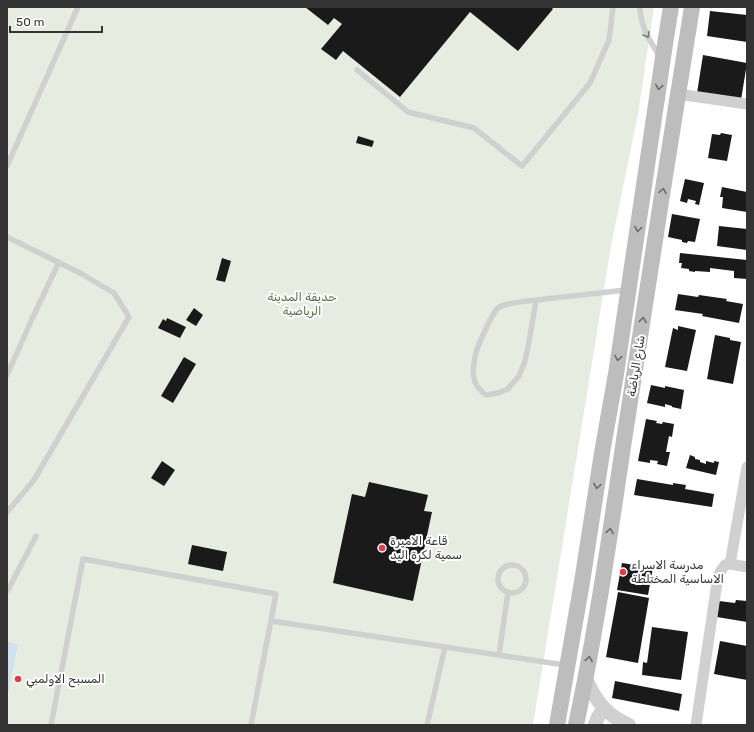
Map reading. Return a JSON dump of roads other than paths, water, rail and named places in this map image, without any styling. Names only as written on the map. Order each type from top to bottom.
[{"type":"main road","name":"شارع الرياضة","points":[[556,725],[582,582],[616,374],[671,7]]},
{"type":"main road","name":"شارع الرياضة","points":[[576,725],[586,679],[692,7]]},
{"type":"main road","points":[[602,453],[622,456]]},
{"type":"street","points":[[678,94],[747,104]]},
{"type":"street","points":[[730,564],[747,467]]},
{"type":"street","points":[[696,725],[718,576],[725,565],[730,564],[747,567]]},
{"type":"street","points":[[586,679],[594,696],[604,709],[629,725]]},
{"type":"street","points":[[595,725],[598,717],[604,709]]},
{"type":"lane","points":[[7,166],[78,7]]},
{"type":"lane","points":[[357,70],[408,112],[474,128],[522,166],[590,83],[609,40],[613,7]]},
{"type":"lane","points":[[640,7],[643,26],[662,61]]},
{"type":"lane","points":[[7,237],[60,262],[114,293],[129,317],[34,480],[7,512]]},
{"type":"lane","points":[[7,375],[60,262]]},
{"type":"lane","points":[[536,300],[525,361],[519,376],[508,389],[498,393],[486,395],[477,388],[473,371],[476,353],[491,318],[498,307],[507,304],[536,300],[629,290]]},
{"type":"lane","points":[[7,591],[36,536]]},
{"type":"lane","points":[[51,725],[83,559],[276,594],[251,725]]},
{"type":"lane","points":[[508,565],[518,566],[524,572],[524,585],[521,589],[508,592],[501,587],[499,583],[498,579],[501,570],[508,565]]},
{"type":"lane","points":[[499,655],[508,592]]},
{"type":"lane","points":[[271,621],[567,665]]},
{"type":"lane","points":[[427,725],[445,647]]},
{"type":"water","points":[[7,642],[18,644],[7,699]]},
{"type":"place","name":"قاعة الاميرة سمية لكرة اليد","points":[[382,548]]},
{"type":"place","name":"مدرسة الاسراء الاساسية المختلطة","points":[[623,572]]},
{"type":"place","name":"المسبح الاولمبي","points":[[18,679]]},
{"type":"park label","name":"حديقة المدينة الرياضية","points":[[302,304]]}]
